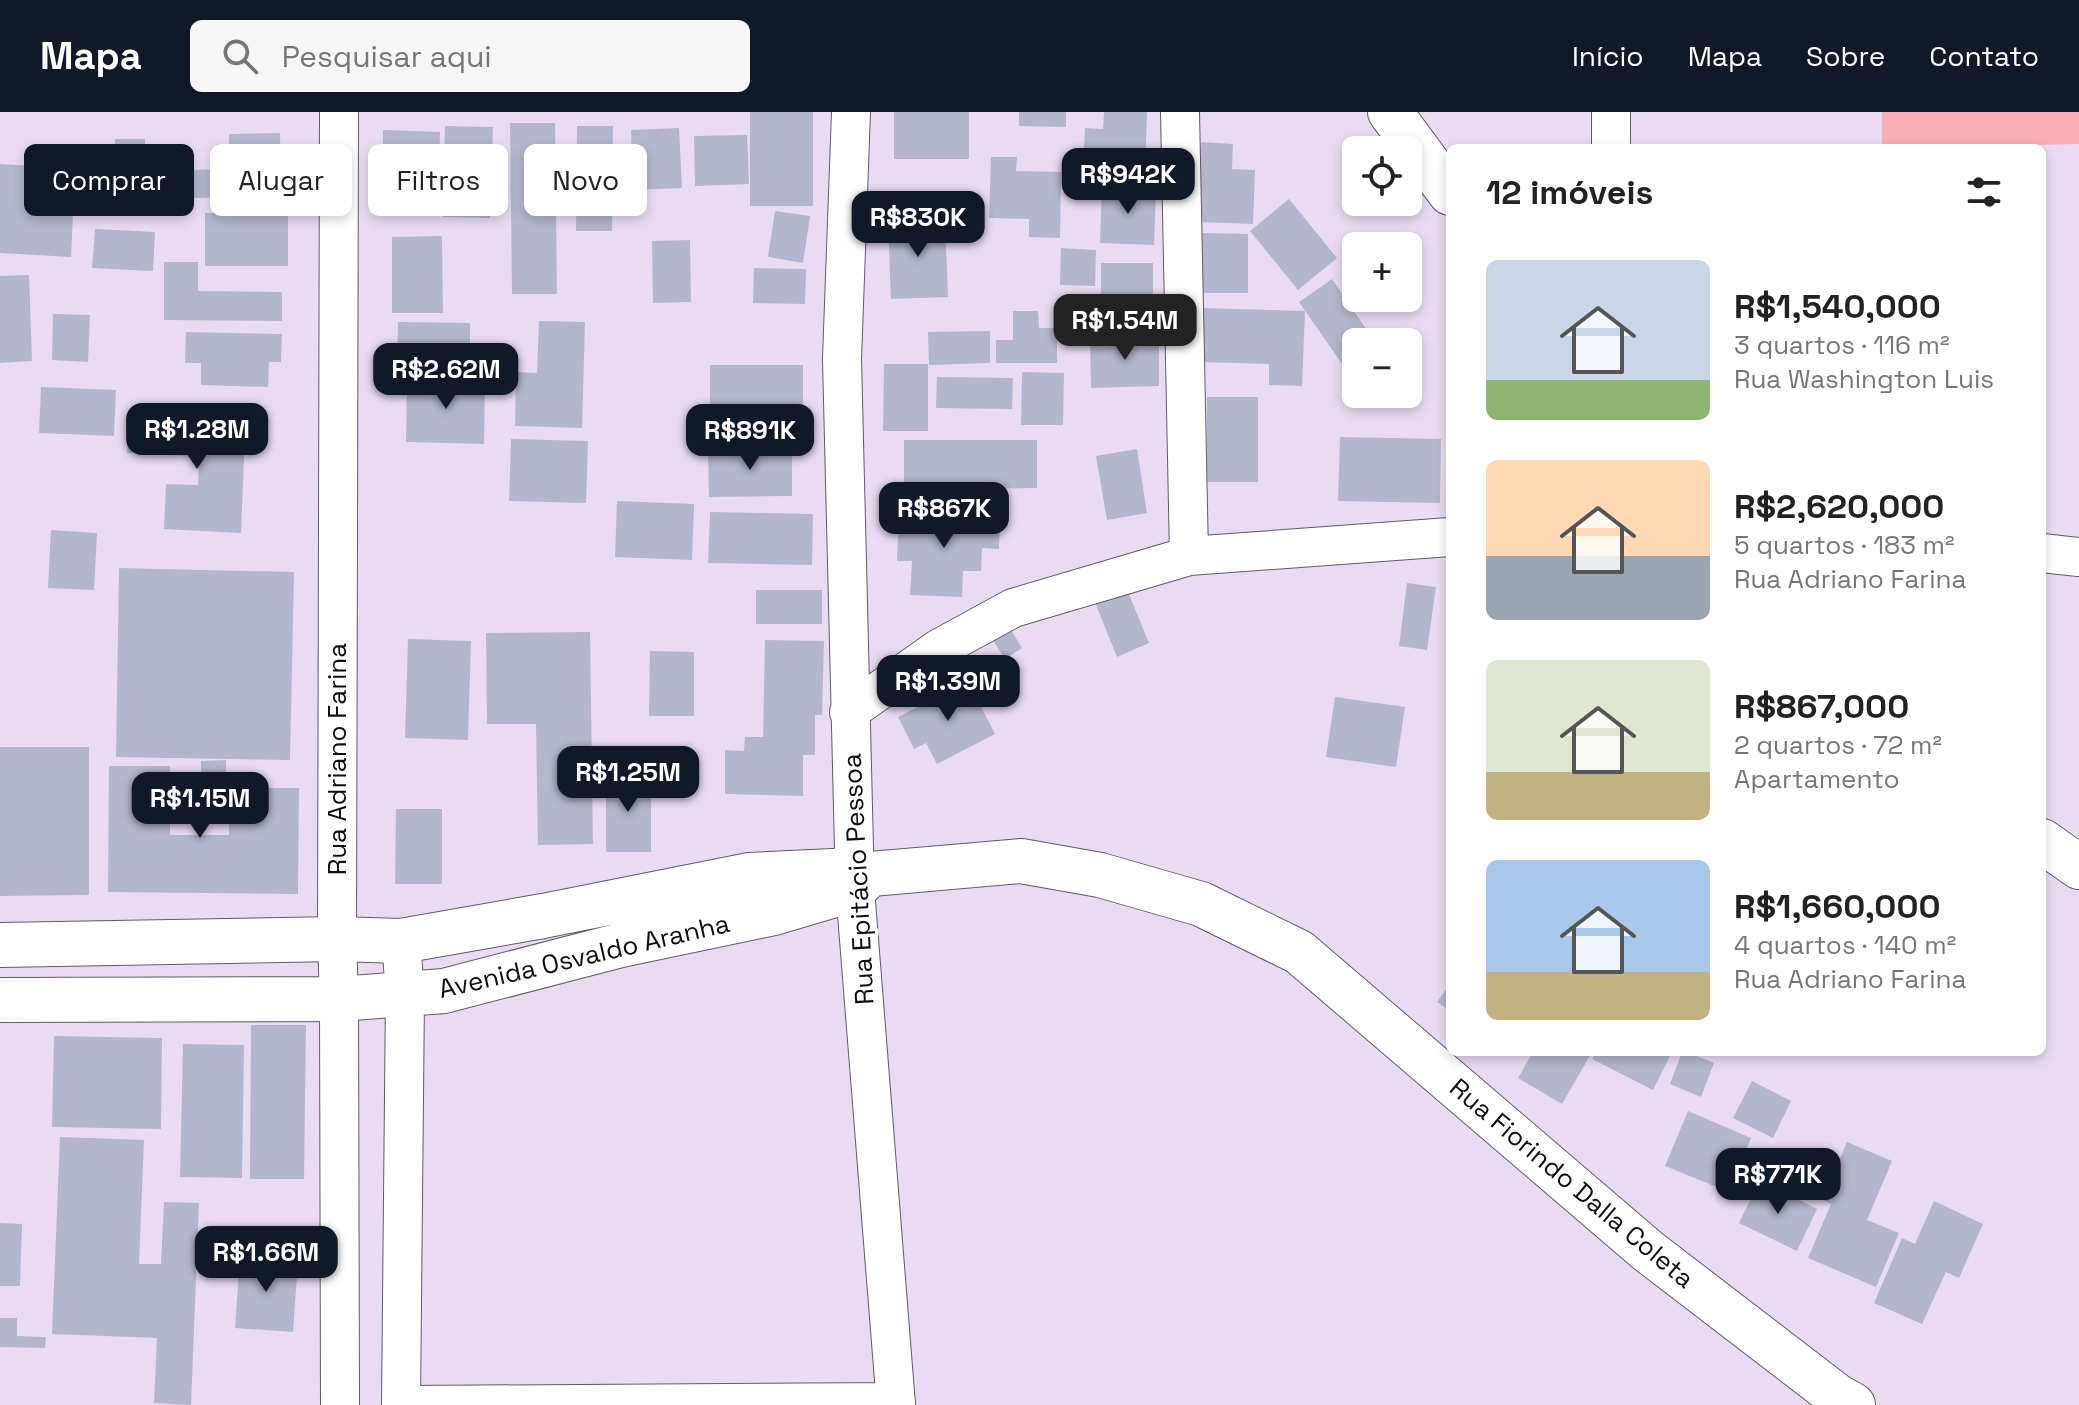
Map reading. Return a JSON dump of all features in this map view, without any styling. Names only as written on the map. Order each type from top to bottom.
[{"type":"main road","points":[[1390,112],[1446,188]]},
{"type":"main road","points":[[2046,844],[2079,867]]},
{"type":"main road","name":"Avenida Osvaldo Aranha","points":[[0,1000],[338,970],[401,941],[749,875],[860,878],[1021,861],[1087,872],[1201,904],[1299,952]]},
{"type":"main road","name":"Avenida Osvaldo Aranha","points":[[0,945],[338,970],[405,994],[444,991],[621,945],[774,913],[860,878]]},
{"type":"main road","name":"Rua Fiorindo Dalla Coleta","points":[[1299,952],[1648,1251],[1837,1396],[1853,1405]]},
{"type":"street","name":"Rua Adriano Farina","points":[[339,112],[340,1404]]},
{"type":"street","name":"Rua Epitácio Pessoa","points":[[851,112],[842,359],[849,712],[896,1404]]},
{"type":"street","points":[[1180,112],[1189,556]]},
{"type":"street","points":[[1611,112],[1611,144]]},
{"type":"street","points":[[849,712],[938,649],[1013,608],[1189,556],[1446,537]]},
{"type":"street","points":[[2046,553],[2079,557]]},
{"type":"street","points":[[340,1404],[400,1405],[405,994],[401,941]]},
{"type":"street","points":[[408,1405],[896,1404]]},
{"type":"shaded area","points":[[1882,112],[2079,112],[2079,144],[1882,144]]},
{"type":"building","points":[[750,112],[813,112],[813,206],[750,206]]},
{"type":"building","points":[[894,112],[969,112],[969,159],[894,159]]},
{"type":"building","points":[[1019,112],[1066,112],[1066,127],[1019,126]]},
{"type":"building","points":[[1104,112],[1147,112],[1145,174],[1083,172],[1085,128],[1103,129]]},
{"type":"building","points":[[510,123],[555,123],[555,144],[524,144],[524,216],[556,216],[557,294],[512,294]]},
{"type":"building","points":[[445,126],[493,127],[492,144],[445,144]]},
{"type":"building","points":[[577,126],[613,126],[613,144],[577,144]]},
{"type":"building","points":[[679,128],[682,188],[647,189],[647,144],[631,144],[631,130]]},
{"type":"building","points":[[383,130],[440,132],[440,144],[383,144]]},
{"type":"building","points":[[280,133],[280,144],[229,144],[229,134]]},
{"type":"building","points":[[747,135],[749,184],[695,186],[694,136]]},
{"type":"building","points":[[115,139],[145,139],[145,144],[115,144]]},
{"type":"building","points":[[1201,142],[1233,144],[1232,169],[1255,170],[1253,224],[1198,222]]},
{"type":"building","points":[[991,157],[1017,157],[1016,171],[1061,172],[1060,238],[1029,237],[1029,219],[989,218]]},
{"type":"building","points":[[0,164],[24,165],[24,216],[73,216],[71,257],[0,253]]},
{"type":"building","points":[[210,169],[210,198],[194,198],[194,170]]},
{"type":"building","points":[[1102,188],[1156,190],[1154,245],[1100,243]]},
{"type":"building","points":[[1289,199],[1337,258],[1298,290],[1250,231]]},
{"type":"building","points":[[775,211],[810,216],[803,263],[768,257]]},
{"type":"building","points":[[205,213],[210,213],[210,216],[288,216],[288,266],[205,266]]},
{"type":"building","points":[[443,216],[490,216],[490,218]]},
{"type":"building","points":[[576,216],[612,216],[612,231],[576,231]]},
{"type":"building","points":[[945,219],[948,297],[891,299],[888,221]]},
{"type":"building","points":[[95,229],[155,232],[153,271],[92,268]]},
{"type":"building","points":[[1202,233],[1248,234],[1248,293],[1203,293]]},
{"type":"building","points":[[442,236],[443,313],[392,313],[392,237]]},
{"type":"building","points":[[690,240],[691,302],[653,303],[652,241]]},
{"type":"building","points":[[1061,248],[1096,250],[1095,286],[1060,285]]},
{"type":"building","points":[[164,262],[198,262],[198,291],[282,292],[282,321],[164,320]]},
{"type":"building","points":[[1101,263],[1153,263],[1153,319],[1101,319]]},
{"type":"building","points":[[754,268],[806,269],[805,304],[753,303]]},
{"type":"building","points":[[29,275],[32,361],[0,363],[0,276]]},
{"type":"building","points":[[1332,279],[1342,294],[1342,312],[1355,312],[1365,328],[1342,328],[1342,364],[1299,302]]},
{"type":"building","points":[[1202,308],[1305,311],[1302,386],[1269,385],[1269,364],[1200,362]]},
{"type":"building","points":[[1013,311],[1038,311],[1039,328],[1057,328],[1057,363],[996,363],[996,340],[1013,340]]},
{"type":"building","points":[[53,314],[90,315],[88,362],[52,360]]},
{"type":"building","points":[[539,321],[585,322],[582,428],[515,426],[516,372],[537,373]]},
{"type":"building","points":[[398,322],[470,323],[470,371],[397,370]]},
{"type":"building","points":[[990,331],[990,363],[929,365],[928,332]]},
{"type":"building","points":[[186,332],[282,334],[281,362],[269,362],[268,387],[201,385],[201,363],[185,363]]},
{"type":"building","points":[[1090,337],[1159,337],[1159,386],[1091,388]]},
{"type":"building","points":[[884,364],[928,364],[928,431],[883,431]]},
{"type":"building","points":[[710,365],[803,365],[803,413],[710,413]]},
{"type":"building","points":[[1022,372],[1064,373],[1063,425],[1021,425]]},
{"type":"building","points":[[937,377],[1013,378],[1012,409],[936,408]]},
{"type":"building","points":[[407,379],[485,380],[484,444],[406,442]]},
{"type":"building","points":[[41,387],[116,390],[114,436],[39,433]]},
{"type":"building","points":[[1207,397],[1258,397],[1258,482],[1207,482]]},
{"type":"building","points":[[183,408],[213,410],[212,432],[245,434],[241,533],[164,529],[166,484],[198,485],[199,456],[127,453],[129,420],[182,422]]},
{"type":"building","points":[[1340,437],[1441,439],[1440,503],[1338,501]]},
{"type":"building","points":[[511,439],[588,441],[586,503],[509,501]]},
{"type":"building","points":[[904,440],[1037,440],[1037,488],[904,489]]},
{"type":"building","points":[[792,447],[792,496],[709,497],[708,448]]},
{"type":"building","points":[[1137,449],[1147,513],[1107,520],[1096,456]]},
{"type":"building","points":[[617,501],[694,504],[692,560],[615,557]]},
{"type":"building","points":[[710,512],[813,514],[812,565],[708,563]]},
{"type":"building","points":[[899,514],[1000,517],[999,549],[982,548],[981,571],[963,571],[962,597],[910,595],[912,561],[897,561]]},
{"type":"building","points":[[51,530],[97,533],[94,590],[48,588]]},
{"type":"building","points":[[119,568],[294,572],[290,760],[116,757]]},
{"type":"building","points":[[1124,582],[1149,643],[1117,657],[1092,595]]},
{"type":"building","points":[[1407,583],[1436,587],[1427,650],[1399,646]]},
{"type":"building","points":[[756,590],[822,590],[822,624],[756,624]]},
{"type":"building","points":[[1005,620],[1022,648],[1005,659],[987,631]]},
{"type":"building","points":[[590,632],[593,844],[538,845],[536,724],[487,724],[486,633]]},
{"type":"building","points":[[408,639],[471,641],[468,740],[405,738]]},
{"type":"building","points":[[765,640],[824,641],[822,715],[815,715],[815,755],[803,755],[803,796],[725,794],[725,750],[744,751],[745,737],[763,737]]},
{"type":"building","points":[[650,651],[694,652],[694,716],[649,716]]},
{"type":"building","points":[[968,681],[995,734],[937,764],[926,743],[914,749],[898,717]]},
{"type":"building","points":[[1335,697],[1405,707],[1396,767],[1326,757]]},
{"type":"building","points":[[0,747],[89,747],[89,895],[0,896]]},
{"type":"building","points":[[226,760],[226,792],[201,792],[201,761]]},
{"type":"building","points":[[109,766],[170,766],[170,835],[229,835],[229,788],[299,788],[298,894],[108,892]]},
{"type":"building","points":[[606,777],[651,777],[651,852],[606,852]]},
{"type":"building","points":[[396,809],[442,809],[442,884],[395,884]]},
{"type":"building","points":[[1446,990],[1446,1008],[1437,1002]]},
{"type":"building","points":[[251,1025],[306,1025],[304,1179],[250,1179]]},
{"type":"building","points":[[54,1036],[162,1038],[161,1129],[52,1127]]},
{"type":"building","points":[[183,1044],[244,1045],[242,1178],[180,1177]]},
{"type":"building","points":[[1531,1056],[1590,1056],[1562,1104],[1518,1078]]},
{"type":"building","points":[[1594,1056],[1670,1056],[1653,1090],[1592,1059]]},
{"type":"building","points":[[1680,1056],[1697,1056],[1714,1063],[1701,1097],[1670,1084]]},
{"type":"building","points":[[1752,1081],[1791,1101],[1773,1138],[1733,1118]]},
{"type":"building","points":[[1688,1111],[1751,1138],[1729,1192],[1665,1166]]},
{"type":"building","points":[[60,1137],[144,1140],[139,1264],[161,1264],[164,1202],[199,1203],[191,1405],[154,1403],[157,1338],[52,1334]]},
{"type":"building","points":[[1847,1142],[1892,1161],[1867,1220],[1899,1233],[1876,1287],[1808,1258],[1831,1204],[1823,1200]]},
{"type":"building","points":[[1760,1180],[1817,1209],[1797,1251],[1739,1223]]},
{"type":"building","points":[[1934,1201],[1983,1224],[1959,1278],[1946,1272],[1922,1324],[1874,1303],[1902,1238],[1915,1244]]},
{"type":"building","points":[[0,1223],[22,1224],[20,1286],[0,1286]]},
{"type":"building","points":[[240,1256],[298,1260],[293,1332],[235,1328]]},
{"type":"building","points":[[0,1318],[17,1318],[17,1336],[46,1337],[45,1348],[0,1347]]}]
